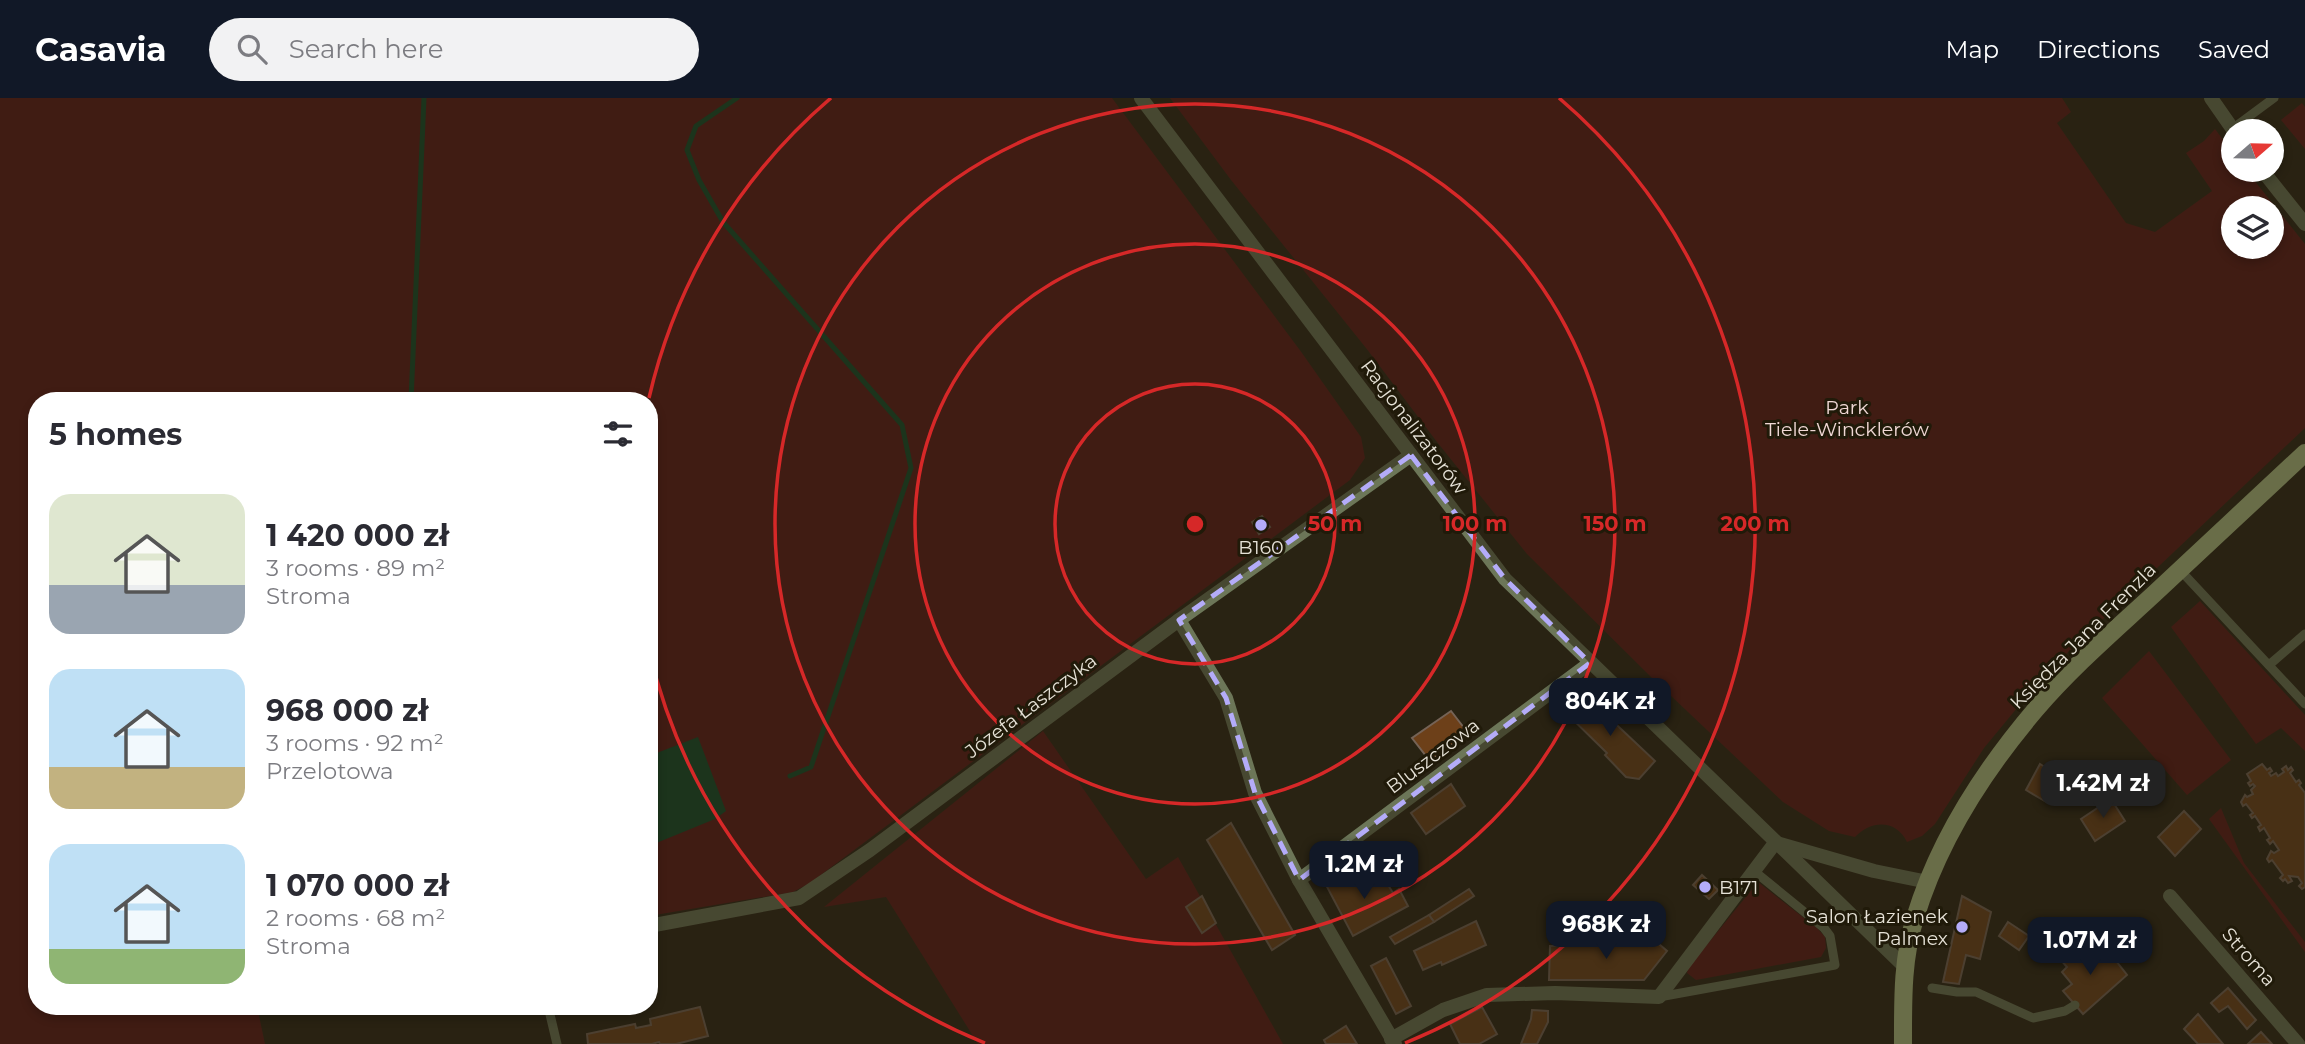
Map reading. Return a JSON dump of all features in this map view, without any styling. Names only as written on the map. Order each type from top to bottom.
[{"type":"main road","name":"Księdza Jana Frenzla","points":[[1903,1044],[1905,967],[1914,919],[1928,882],[1973,796],[2012,739],[2067,676],[2305,453]]},
{"type":"street","name":"Racjonalizatorów","points":[[1141,98],[1505,579],[1905,967]]},
{"type":"street","points":[[2211,98],[2225,119]]},
{"type":"street","points":[[2272,182],[2305,224]]},
{"type":"street","name":"Józefa Łaszczyka","points":[[658,924],[799,898],[870,850],[1179,620],[1411,455]]},
{"type":"street","points":[[1179,620],[1226,698],[1255,793],[1299,880],[1393,1041],[1443,1010],[1486,995],[1555,993],[1659,997],[1775,843]]},
{"type":"street","name":"Bluszczowa","points":[[1299,880],[1590,663]]},
{"type":"street","name":"Racjonalizatorów","points":[[1775,843],[1874,871],[1928,882]]},
{"type":"street","name":"Stroma","points":[[2170,896],[2298,1044]]},
{"type":"lane","points":[[2247,119],[2274,98]]},
{"type":"lane","points":[[2180,570],[2305,704]]},
{"type":"lane","points":[[2269,665],[2305,634]]},
{"type":"lane","points":[[1659,997],[1835,965],[1833,946],[1824,928],[1755,871]]},
{"type":"lane","points":[[1932,988],[1976,992],[2033,1018],[2065,1011],[2075,1005]]},
{"type":"lane","points":[[550,1015],[558,1044]]},
{"type":"highlighted area","points":[[1411,455],[1505,579],[1590,663],[1299,880],[1255,793],[1226,698],[1179,620]]},
{"type":"green space","points":[[0,98],[1112,98],[1302,353],[1361,437],[1365,458],[1350,480],[810,883],[793,892],[658,914],[658,392],[28,392],[28,1015],[259,1015],[265,1044],[0,1044]]},
{"type":"green space","name":"Park Tiele-Wincklerów","points":[[1170,98],[2062,98],[2071,112],[2057,123],[2126,223],[2155,232],[2212,191],[2186,153],[2204,141],[2215,129],[2221,137],[2221,182],[2256,182],[2267,196],[2221,196],[2221,259],[2284,259],[2284,218],[2305,244],[2305,428],[2046,673],[1984,748],[1935,824],[1922,836],[1907,842],[1896,829],[1883,824],[1868,827],[1855,837],[1829,831],[1783,802],[1527,554],[1231,180]]},
{"type":"green space","points":[[2302,103],[2305,107],[2305,149],[2284,124],[2284,119]]},
{"type":"green space","points":[[2200,601],[2305,715],[2305,751],[2281,728],[2256,744],[2171,627]]},
{"type":"green space","points":[[2149,651],[2231,760],[2187,795],[2102,698]]},
{"type":"green space","points":[[1043,731],[1146,879],[1178,857],[1283,1044],[978,1044],[886,897],[824,907]]},
{"type":"green space","points":[[2221,808],[2244,863],[2305,942],[2305,952],[2209,819]]},
{"type":"green space","points":[[1758,882],[1825,937],[1826,948],[1821,957],[1696,980],[1687,973],[1688,968]]},
{"type":"shaded area","points":[[698,737],[726,811],[715,819],[658,842],[658,753]]},
{"type":"building","name":"B160","points":[[1262,516],[1270,527],[1259,534],[1252,522]]},
{"type":"building","points":[[1585,695],[1655,761],[1639,779],[1626,777],[1605,755],[1607,753],[1562,709]]},
{"type":"building","points":[[1451,711],[1468,733],[1430,761],[1412,738]]},
{"type":"building","points":[[2040,764],[2063,778],[2048,803],[2026,790]]},
{"type":"building","points":[[2262,764],[2267,770],[2270,768],[2271,776],[2284,772],[2282,769],[2286,766],[2288,770],[2291,767],[2293,770],[2290,773],[2296,782],[2299,780],[2305,793],[2305,887],[2302,889],[2298,877],[2289,876],[2292,881],[2288,883],[2280,878],[2283,875],[2272,860],[2269,862],[2267,859],[2271,851],[2274,853],[2279,850],[2273,841],[2270,844],[2267,840],[2270,838],[2264,828],[2260,831],[2258,827],[2261,825],[2255,816],[2252,818],[2250,815],[2253,813],[2246,804],[2243,806],[2241,802],[2245,795],[2247,797],[2253,794],[2251,790],[2255,786],[2248,783],[2251,781],[2247,774]]},
{"type":"building","points":[[1451,784],[1465,806],[1426,834],[1411,813]]},
{"type":"building","points":[[2111,799],[2125,821],[2095,841],[2081,819]]},
{"type":"building","points":[[2184,811],[2201,829],[2175,856],[2158,837]]},
{"type":"building","points":[[1231,823],[1295,935],[1272,950],[1207,840]]},
{"type":"building","points":[[1355,867],[1367,888],[1384,878],[1393,893],[1399,889],[1408,906],[1353,936],[1325,883]]},
{"type":"building","name":"B171","points":[[1702,875],[1718,890],[1709,899],[1693,885]]},
{"type":"building","points":[[1469,889],[1474,896],[1434,922],[1429,915]]},
{"type":"building","points":[[1202,896],[1216,923],[1202,933],[1186,907]]},
{"type":"building","points":[[1962,896],[1991,912],[1980,959],[1966,955],[1959,984],[1943,982]]},
{"type":"building","points":[[1429,915],[1434,922],[1395,944],[1390,937]]},
{"type":"building","points":[[2084,920],[2093,926],[2087,936],[2077,930]]},
{"type":"building","points":[[1476,921],[1486,945],[1442,965],[1441,962],[1423,970],[1414,951]]},
{"type":"building","points":[[2008,922],[2029,936],[2019,950],[1999,936]]},
{"type":"building","points":[[1645,932],[1667,951],[1644,980],[1549,980],[1550,946],[1633,944]]},
{"type":"building","points":[[2079,943],[2096,963],[2109,952],[2127,975],[2083,1014],[2063,991],[2072,984],[2062,972],[2067,967],[2061,960]]},
{"type":"building","points":[[1386,958],[1411,1006],[1396,1014],[1371,966]]},
{"type":"building","points":[[2228,988],[2256,1020],[2247,1029],[2228,1006],[2219,1012],[2211,1003]]},
{"type":"building","points":[[700,1007],[708,1036],[676,1044],[588,1044],[587,1034],[635,1024],[636,1028],[651,1025],[650,1019]]},
{"type":"building","points":[[1482,1007],[1497,1034],[1479,1044],[1460,1044],[1450,1024]]},
{"type":"building","points":[[1532,1010],[1548,1011],[1548,1022],[1537,1044],[1521,1044],[1531,1019]]},
{"type":"building","points":[[2198,1014],[2223,1044],[2198,1044],[2184,1029]]},
{"type":"building","points":[[1346,1026],[1357,1044],[1326,1044],[1324,1040]]},
{"type":"building","points":[[2261,1032],[2272,1044],[2248,1044]]},
{"type":"waterway","points":[[411,392],[424,98]]},
{"type":"waterway","points":[[737,98],[696,126],[687,150],[699,180],[723,222],[902,425],[911,468],[811,767],[790,776]]},
{"type":"place","name":"B160","points":[[1261,525]]},
{"type":"place","name":"B171","points":[[1705,887]]},
{"type":"place","name":"Salon Łazienek Palmex","points":[[1962,927]]}]
